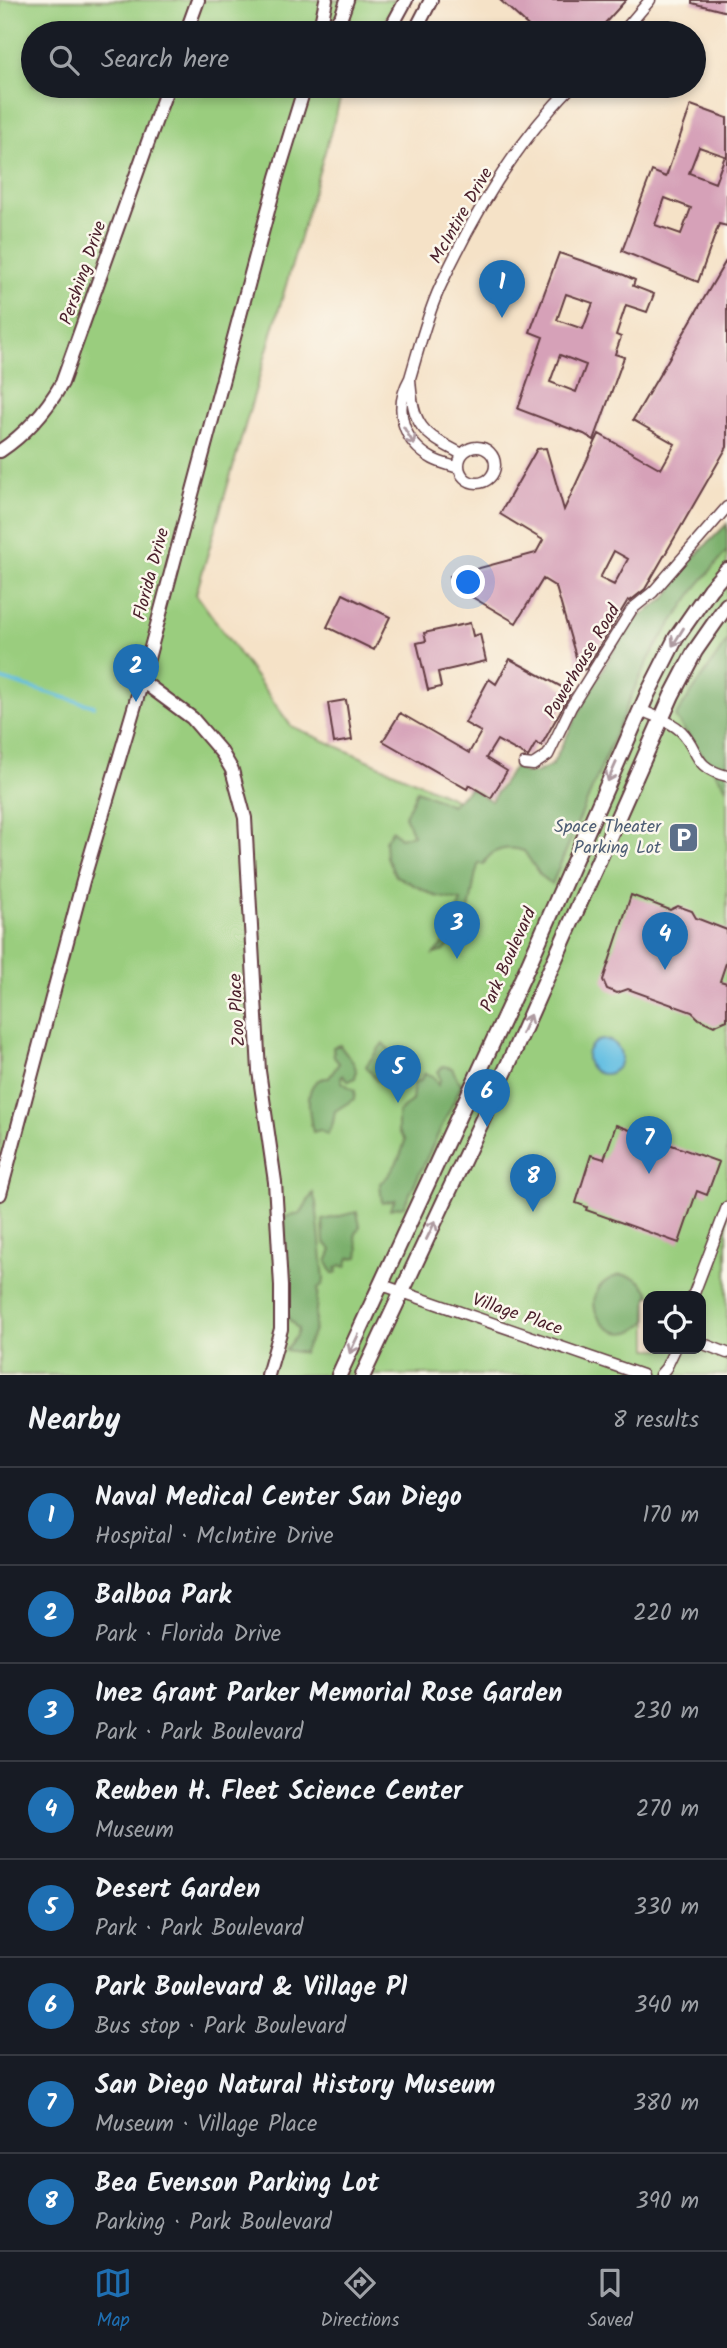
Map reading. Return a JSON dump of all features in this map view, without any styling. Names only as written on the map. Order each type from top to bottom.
[{"type":"main road","points":[[190,21],[198,0]]},
{"type":"main road","points":[[322,21],[326,0]]},
{"type":"main road","points":[[338,21],[347,0]]},
{"type":"main road","points":[[395,21],[406,0]]},
{"type":"main road","points":[[420,21],[431,0]]},
{"type":"main road","name":"Pershing Drive","points":[[0,451],[33,424],[62,383],[164,98]]},
{"type":"main road","name":"Florida Drive","points":[[0,1194],[83,881],[142,681],[277,177],[301,98]]},
{"type":"main road","name":"Park Boulevard","points":[[339,1375],[527,968],[640,710],[676,638],[710,589],[727,570]]},
{"type":"main road","points":[[363,1375],[508,1065],[661,720],[695,651],[727,605]]},
{"type":"main road","name":"Zoo Place","points":[[142,681],[192,718],[222,753],[232,770],[245,818],[258,1071],[275,1182],[281,1286],[281,1329],[268,1375]]},
{"type":"street","points":[[632,21],[650,0]]},
{"type":"street","name":"McIntire Drive","points":[[459,468],[433,459],[413,444],[403,426],[402,392],[410,378],[439,288],[489,192],[546,112],[560,98]]},
{"type":"street","name":"McIntire Drive","points":[[410,378],[415,417],[427,433],[462,454]]},
{"type":"street","points":[[473,447],[486,450],[494,459],[494,472],[485,481],[472,483],[459,468],[462,454],[473,447]]},
{"type":"street","name":"Powerhouse Road","points":[[524,764],[533,765],[548,755],[578,695],[632,609],[653,592],[727,507]]},
{"type":"street","points":[[640,710],[682,732],[700,762],[727,776]]},
{"type":"street","points":[[695,1291],[727,1207]]},
{"type":"street","name":"Village Place","points":[[382,1285],[642,1375]]},
{"type":"street","points":[[706,1345],[727,1353]]},
{"type":"street","points":[[660,1375],[673,1354]]},
{"type":"green space","points":[[0,0],[395,0],[384,21],[21,21],[21,98],[341,98],[196,594],[291,726],[471,806],[563,840],[638,677],[693,587],[727,550],[727,1375],[0,1375]]},
{"type":"green space","points":[[727,524],[727,551],[699,584],[656,646],[636,685],[552,884],[540,875],[524,851],[506,849],[495,852],[483,865],[479,863],[465,921],[467,925],[444,951],[434,954],[443,944],[461,901],[435,896],[396,876],[386,857],[385,841],[392,830],[400,838],[413,835],[405,816],[417,790],[451,805],[470,788],[491,801],[514,767],[525,773],[535,773],[552,765],[585,700],[629,624],[666,598],[690,561]]},
{"type":"green space","points":[[727,641],[727,789],[675,717]]},
{"type":"green space","points":[[383,1043],[400,1061],[415,1058],[393,1087],[376,1080],[366,1066]]},
{"type":"green space","points":[[340,1045],[356,1068],[355,1078],[349,1081],[343,1075],[341,1077],[342,1082],[355,1091],[354,1099],[335,1111],[327,1135],[320,1130],[313,1132],[309,1107],[311,1090],[320,1079],[329,1078],[339,1063],[334,1057],[333,1047]]},
{"type":"green space","points":[[443,1066],[452,1068],[462,1084],[404,1206],[390,1209],[395,1200],[382,1203],[380,1183],[392,1170],[404,1146],[405,1140],[398,1131],[398,1113],[412,1100],[414,1082],[420,1081],[425,1073],[433,1076],[438,1085],[438,1072]]},
{"type":"green space","points":[[313,1193],[324,1279],[318,1288],[314,1331],[303,1353],[285,1350],[298,1329],[288,1318],[284,1217],[300,1214]]},
{"type":"green space","points":[[357,1212],[360,1226],[355,1236],[359,1249],[358,1257],[349,1258],[346,1267],[341,1265],[333,1274],[327,1262],[332,1250],[324,1242],[323,1220]]},
{"type":"green space","points":[[620,1275],[639,1280],[646,1287],[648,1291],[643,1291],[643,1324],[633,1331],[619,1332],[608,1328],[599,1318],[595,1306],[596,1294],[604,1283]]},
{"type":"water","points":[[604,1040],[616,1045],[621,1057],[616,1069],[604,1074],[592,1069],[587,1057],[592,1045]]},
{"type":"building","points":[[500,0],[626,0],[607,21],[523,21]]},
{"type":"building","points":[[692,0],[727,0],[727,12],[692,3]]},
{"type":"building","points":[[691,105],[727,118],[727,226],[719,224],[698,282],[622,251],[652,171],[666,177]],"holes":[[[699,147],[725,156],[715,183],[689,173]],[[665,198],[691,208],[681,234],[655,225]]]},
{"type":"building","points":[[559,253],[624,275],[635,280],[633,286],[654,294],[647,312],[626,305],[616,335],[621,337],[615,354],[624,357],[594,440],[518,409],[543,337],[530,332]],"holes":[[[566,294],[593,303],[583,329],[557,320]],[[560,355],[586,365],[576,392],[550,382]]]},
{"type":"building","points":[[727,259],[727,447],[645,589],[628,600],[586,669],[580,671],[556,587],[543,579],[516,623],[452,585],[450,576],[536,553],[543,540],[500,514],[537,449],[546,448],[564,510],[599,434],[661,469],[675,444],[633,420]],"holes":[[[614,551],[628,559],[614,585],[600,578]]]},
{"type":"building","points":[[343,594],[390,617],[374,650],[327,627]]},
{"type":"building","points":[[470,623],[473,636],[480,634],[486,661],[438,672],[441,687],[428,690],[417,643],[426,641],[424,633]]},
{"type":"building","points":[[510,659],[571,692],[541,746],[536,743],[528,757],[497,740],[486,758],[507,771],[491,798],[469,785],[467,789],[383,741],[400,713],[469,753],[481,732],[465,723],[489,679],[496,684]]},
{"type":"building","points":[[346,700],[352,740],[334,743],[328,703]]},
{"type":"building","points":[[631,895],[670,910],[678,906],[692,911],[696,918],[727,930],[727,960],[720,981],[727,983],[727,1020],[714,1026],[699,1019],[692,1012],[628,989],[617,993],[607,989],[603,980]]},
{"type":"building","points":[[616,1125],[719,1162],[707,1195],[697,1191],[679,1243],[586,1210],[587,1207],[576,1203],[591,1155],[604,1159]]},
{"type":"waterway","points":[[0,679],[94,706]]},
{"type":"place","name":"Naval Medical Center San Diego","points":[[502,318]]},
{"type":"place","name":"Balboa Park","points":[[136,702]]},
{"type":"place","name":"Space Theater Parking Lot","points":[[684,837]]},
{"type":"place","name":"Inez Grant Parker Memorial Rose Garden","points":[[457,959]]},
{"type":"place","name":"Reuben H. Fleet Science Center","points":[[665,970]]},
{"type":"place","name":"Desert Garden","points":[[398,1103]]},
{"type":"place","name":"Park Boulevard & Village Pl","points":[[487,1127]]},
{"type":"place","name":"San Diego Natural History Museum","points":[[649,1174]]},
{"type":"place","name":"Bea Evenson Parking Lot","points":[[533,1212]]}]
